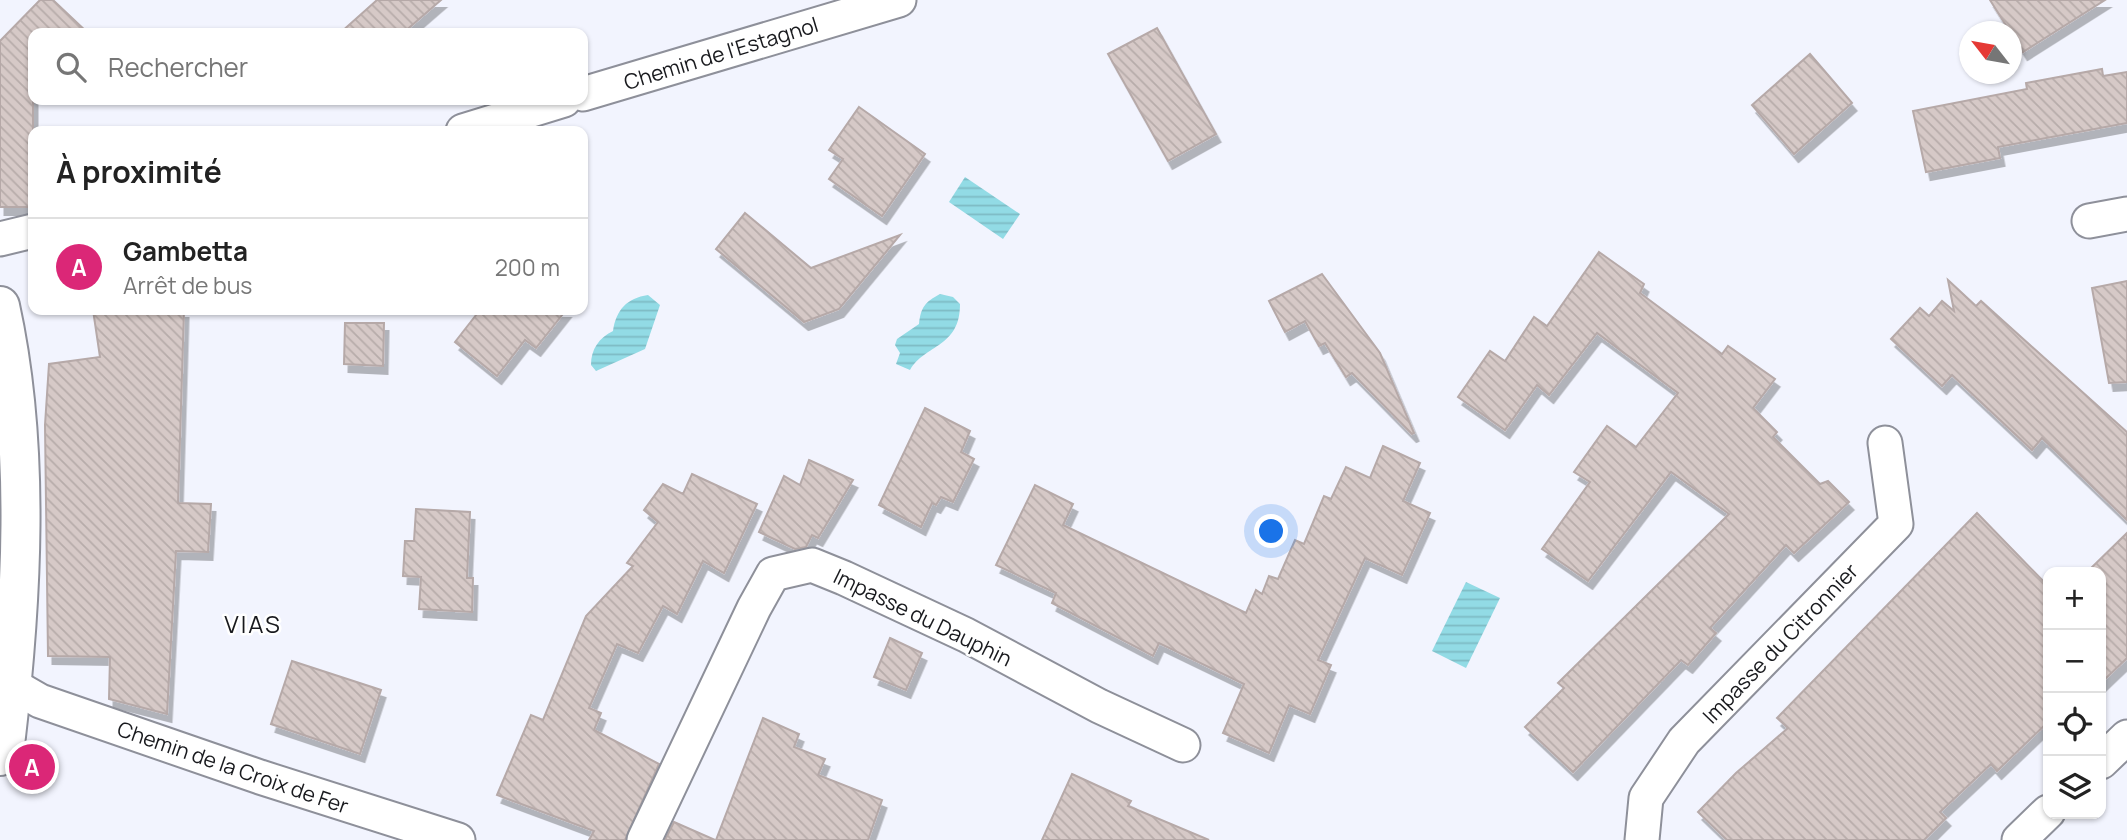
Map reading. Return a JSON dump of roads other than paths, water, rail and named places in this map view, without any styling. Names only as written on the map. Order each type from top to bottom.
[{"type":"street","name":"Chemin de l'Estagnol","points":[[588,93],[897,0]]},
{"type":"street","points":[[479,126],[548,105]]},
{"type":"street","points":[[2089,220],[2127,214]]},
{"type":"street","points":[[0,239],[28,232]]},
{"type":"street","points":[[0,306],[12,360],[18,418],[18,634],[6,681],[5,745],[0,756]]},
{"type":"street","name":"Impasse du Citronnier","points":[[1642,840],[1647,799],[1684,741],[1896,524],[1885,443]]},
{"type":"street","name":"Impasse du Dauphin","points":[[644,840],[754,608],[774,574],[812,565],[966,635],[1099,706],[1182,745]]},
{"type":"street","name":"Chemin de la Croix de Fer","points":[[6,681],[53,706],[260,777],[458,840]]},
{"type":"street","points":[[2106,757],[2127,737]]},
{"type":"street","points":[[2019,840],[2043,817]]},
{"type":"water","points":[[965,177],[1020,214],[1003,239],[949,202]]},
{"type":"water","points":[[940,294],[953,297],[960,304],[954,329],[941,344],[924,355],[910,370],[896,364],[900,353],[895,345],[897,339],[919,324],[925,306]]},
{"type":"water","points":[[648,295],[660,305],[645,349],[596,371],[591,365],[592,354],[604,337],[613,331],[620,311],[628,302]]},
{"type":"water","points":[[1466,582],[1500,598],[1466,668],[1432,651]]},
{"type":"place","name":"Gambetta","points":[[32,767]]},
{"type":"district","name":"VIAS","points":[[253,623]]}]
